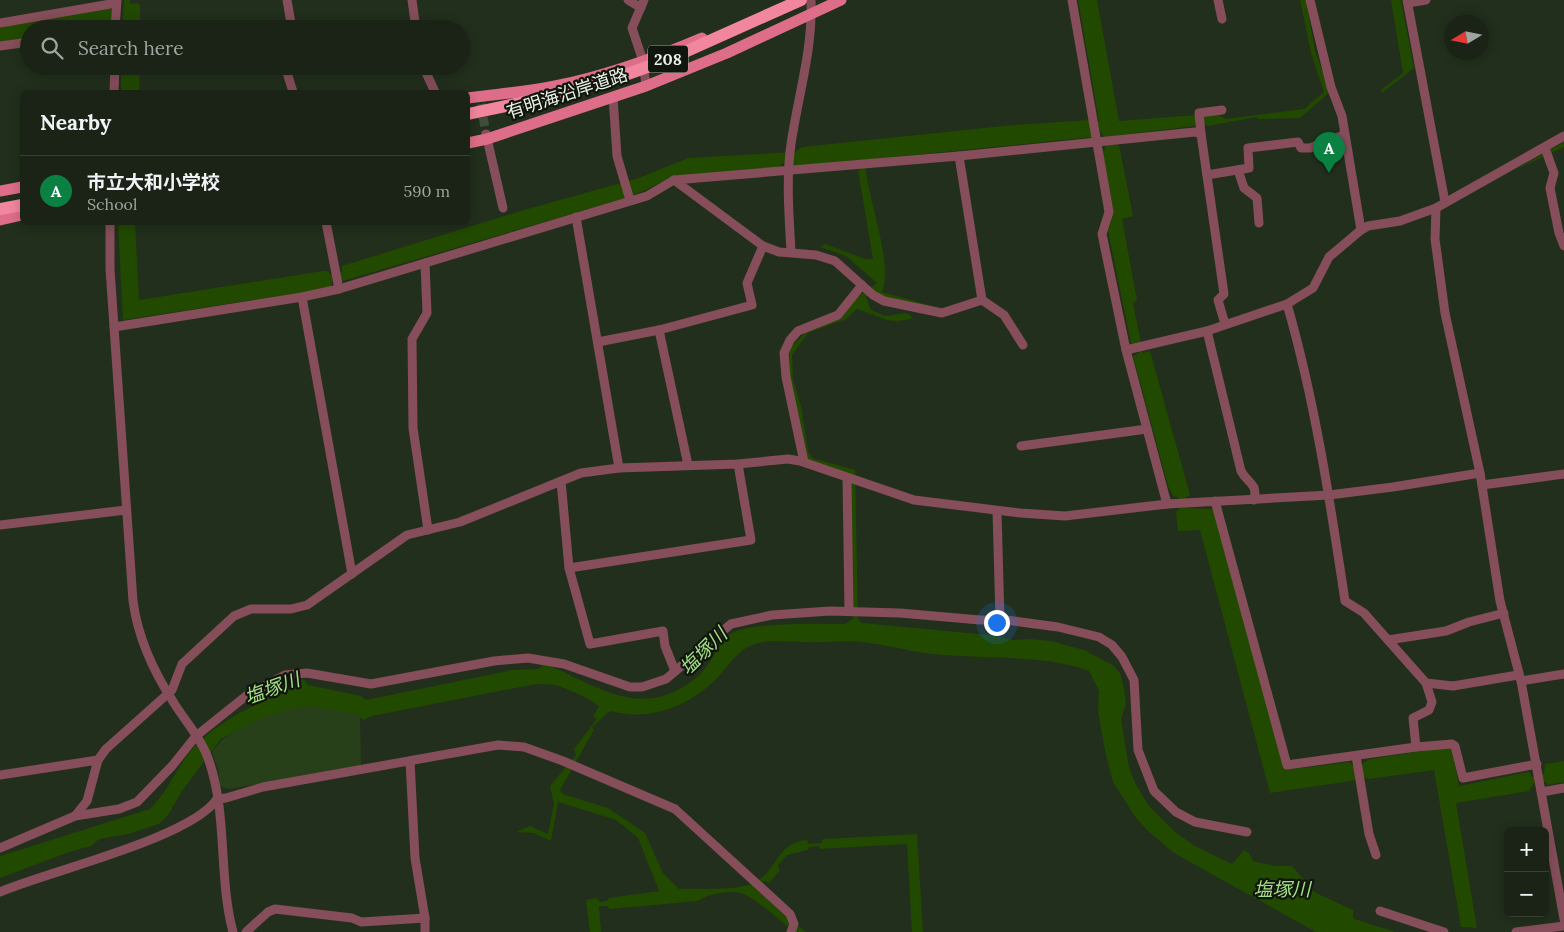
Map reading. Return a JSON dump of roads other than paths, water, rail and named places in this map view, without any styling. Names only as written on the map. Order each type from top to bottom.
[{"type":"highway","name":"208","points":[[470,114],[529,101],[616,77],[669,59],[801,0]]},
{"type":"highway","points":[[0,209],[20,205]]},
{"type":"main road","name":"有明海沿岸道路","points":[[470,98],[480,100],[556,86],[643,61],[711,34],[786,0]]},
{"type":"main road","name":"有明海沿岸道路","points":[[470,142],[646,86],[727,53],[841,0]]},
{"type":"main road","points":[[0,191],[20,187]]},
{"type":"main road","points":[[0,220],[20,215]]},
{"type":"street","points":[[287,0],[290,20]]},
{"type":"street","points":[[412,0],[415,20]]},
{"type":"street","points":[[628,0],[642,4],[632,28],[643,61],[646,86]]},
{"type":"street","points":[[790,251],[788,171],[812,14],[811,0]]},
{"type":"street","points":[[1072,0],[1109,212],[1102,234],[1147,429],[1171,504]]},
{"type":"street","points":[[1218,0],[1222,19]]},
{"type":"street","points":[[1310,0],[1331,87],[1342,116],[1360,227]]},
{"type":"street","points":[[1426,0],[1408,2],[1444,197]]},
{"type":"street","points":[[0,23],[117,2],[114,20]]},
{"type":"street","points":[[0,46],[20,43]]},
{"type":"street","points":[[114,90],[115,75]]},
{"type":"street","points":[[287,75],[291,90]]},
{"type":"street","points":[[427,75],[434,90]]},
{"type":"street","points":[[613,97],[618,156],[630,200]]},
{"type":"street","points":[[1222,110],[1198,113],[1224,294],[1218,300],[1225,324]]},
{"type":"street","points":[[114,327],[302,298],[339,289],[648,196],[674,180],[959,156],[1195,132],[1201,134]]},
{"type":"street","points":[[1207,175],[1249,168],[1248,148],[1298,142],[1301,148],[1310,148],[1344,135]]},
{"type":"street","points":[[486,136],[503,208]]},
{"type":"street","points":[[1129,350],[1207,331],[1287,304],[1313,288],[1329,257],[1360,227],[1400,221],[1436,208],[1444,197],[1545,148],[1564,136]]},
{"type":"street","points":[[1545,148],[1554,173],[1550,188],[1559,233],[1564,246]]},
{"type":"street","points":[[959,156],[982,300],[1004,315],[1023,345]]},
{"type":"street","points":[[1238,170],[1244,188],[1257,198],[1259,223]]},
{"type":"street","points":[[674,180],[763,246],[779,252],[790,251],[835,260],[862,285],[884,301],[942,313],[982,300]]},
{"type":"street","points":[[1436,208],[1435,239],[1445,313],[1480,473],[1504,613],[1520,678],[1537,764],[1564,918]]},
{"type":"street","points":[[576,217],[619,468]]},
{"type":"street","points":[[110,225],[110,269],[136,627],[147,655],[208,758],[216,794],[230,931]]},
{"type":"street","points":[[327,225],[339,289]]},
{"type":"street","points":[[598,342],[659,330],[752,305],[746,282],[763,246]]},
{"type":"street","points":[[425,263],[427,313],[412,340],[413,418],[428,530]]},
{"type":"street","points":[[804,462],[786,377],[784,354],[790,340],[798,332],[838,314],[862,285]]},
{"type":"street","points":[[302,298],[352,574]]},
{"type":"street","points":[[1287,304],[1301,350],[1329,495],[1345,601],[1364,613],[1426,683],[1432,702],[1429,710],[1413,718],[1416,746]]},
{"type":"street","points":[[659,330],[688,465]]},
{"type":"street","points":[[1207,331],[1241,471],[1254,486],[1256,491],[1254,500]]},
{"type":"street","points":[[1021,446],[1147,429]]},
{"type":"street","points":[[75,816],[87,801],[98,760],[106,749],[168,693],[175,684],[182,664],[234,616],[251,609],[291,609],[306,605],[407,535],[460,522],[537,489],[561,482],[581,473],[619,468],[738,464],[788,459],[804,462],[914,500],[997,511],[1065,516],[1192,502],[1329,495],[1480,473]]},
{"type":"street","points":[[569,568],[751,540],[738,464]]},
{"type":"street","points":[[1482,485],[1564,474]]},
{"type":"street","points":[[847,478],[849,611]]},
{"type":"street","points":[[561,482],[569,568],[590,644],[663,631],[665,646],[676,671]]},
{"type":"street","points":[[1215,501],[1287,765],[1357,759],[1416,746],[1452,744],[1455,746],[1463,778],[1537,764]]},
{"type":"street","points":[[0,525],[126,510]]},
{"type":"street","points":[[997,511],[1000,620]]},
{"type":"street","points":[[0,848],[75,816],[119,809],[137,802],[197,738],[246,696],[275,679],[295,673],[371,684],[494,661],[528,658],[564,664],[630,687],[642,687],[666,679],[731,624],[772,615],[849,611],[1000,620],[1058,627],[1099,637],[1112,645],[1129,667],[1134,680],[1138,750],[1154,791],[1176,812],[1195,822],[1247,832]]},
{"type":"street","points":[[1388,640],[1446,631],[1469,622],[1504,613]]},
{"type":"street","points":[[1426,683],[1453,686],[1564,674]]},
{"type":"street","points":[[216,794],[226,798],[263,787],[498,745],[524,748],[563,761],[675,809],[790,914],[794,924],[791,932]]},
{"type":"street","points":[[1357,759],[1369,834],[1376,855]]},
{"type":"street","points":[[0,776],[98,760]]},
{"type":"street","points":[[410,761],[415,858],[425,918],[425,932]]},
{"type":"street","points":[[1541,789],[1564,788]]},
{"type":"street","points":[[0,892],[162,835],[210,809],[216,794]]},
{"type":"street","points":[[246,932],[268,912],[275,909],[352,918],[361,922],[425,918]]},
{"type":"street","points":[[1380,911],[1444,932]]},
{"type":"street","points":[[1516,932],[1564,926]]},
{"type":"water","points":[[124,0],[130,0],[130,4],[138,3],[140,6],[140,20],[123,20]]},
{"type":"water","name":"塩塚川","points":[[1078,0],[1097,0],[1119,121],[1196,115],[1197,118],[1216,114],[1226,119],[1304,109],[1324,92],[1311,53],[1300,0],[1306,0],[1315,51],[1330,92],[1300,118],[1259,119],[1256,117],[1208,126],[1197,121],[1195,126],[1104,137],[1099,129],[1093,137],[865,160],[869,190],[882,245],[885,279],[882,292],[936,307],[933,309],[881,296],[873,290],[866,297],[871,310],[885,316],[905,313],[912,316],[911,319],[887,320],[857,309],[846,319],[808,333],[792,355],[793,379],[801,406],[808,451],[812,458],[855,470],[858,619],[862,623],[990,635],[1014,640],[1051,641],[1084,650],[1114,666],[1120,673],[1124,688],[1126,704],[1121,719],[1129,767],[1135,783],[1148,805],[1174,831],[1193,845],[1232,864],[1244,850],[1249,853],[1253,861],[1275,866],[1292,866],[1314,892],[1353,910],[1353,918],[1395,932],[1316,932],[1174,853],[1148,831],[1136,818],[1113,782],[1098,711],[1099,691],[1089,671],[1070,665],[1029,659],[924,653],[853,641],[761,642],[744,649],[708,687],[683,703],[655,713],[625,714],[610,711],[592,727],[594,730],[560,790],[563,794],[608,808],[645,833],[663,873],[679,889],[732,888],[752,884],[765,874],[790,845],[798,842],[807,840],[808,844],[821,843],[823,839],[917,834],[923,932],[912,932],[907,844],[820,849],[819,846],[809,847],[807,850],[787,855],[778,865],[780,870],[769,883],[764,881],[756,889],[785,916],[806,932],[795,932],[748,896],[726,892],[713,894],[698,901],[610,909],[607,906],[599,906],[601,932],[590,932],[586,900],[597,898],[599,902],[607,901],[609,898],[659,891],[638,838],[616,820],[558,802],[551,841],[534,833],[516,832],[530,826],[548,834],[554,804],[550,786],[576,755],[574,749],[597,719],[593,717],[599,706],[583,696],[556,685],[536,684],[372,716],[363,720],[356,714],[311,706],[292,708],[260,719],[221,739],[182,791],[168,815],[159,824],[128,834],[99,839],[91,846],[72,851],[0,878],[0,856],[150,809],[163,794],[189,753],[206,736],[230,718],[298,686],[298,681],[304,679],[308,685],[361,696],[366,700],[512,670],[538,669],[545,664],[602,690],[620,696],[638,699],[657,697],[676,691],[696,678],[727,638],[732,633],[741,629],[786,624],[845,624],[853,619],[851,476],[807,460],[789,373],[788,356],[791,347],[805,333],[843,317],[855,299],[877,283],[846,256],[820,247],[825,244],[865,259],[873,259],[858,170],[862,169],[861,160],[793,166],[792,161],[782,163],[780,167],[671,177],[646,190],[622,199],[343,281],[340,275],[333,277],[331,288],[123,320],[118,226],[135,225],[139,300],[323,271],[327,271],[331,275],[342,272],[342,266],[524,210],[639,178],[688,158],[795,152],[802,147],[1013,125],[1090,120],[1091,123],[1099,121]]},
{"type":"water","points":[[1391,0],[1401,0],[1414,68],[1382,93],[1381,90],[1403,73]]},
{"type":"water","points":[[112,8],[113,14],[112,20],[37,20]]},
{"type":"water","points":[[20,23],[20,40],[0,43],[0,26]]},
{"type":"water","points":[[121,75],[140,75],[139,90],[121,90]]},
{"type":"water","points":[[1564,142],[1564,147],[1513,171]]},
{"type":"water","points":[[1106,145],[1119,145],[1133,216],[1122,219],[1137,300],[1133,303],[1143,353],[1150,351],[1190,495],[1186,497],[1187,508],[1213,509],[1285,770],[1350,762],[1354,767],[1370,759],[1449,747],[1452,750],[1459,786],[1529,772],[1532,777],[1544,774],[1545,764],[1564,761],[1564,782],[1547,785],[1546,782],[1534,783],[1529,791],[1456,803],[1477,928],[1461,927],[1434,770],[1369,779],[1361,777],[1351,781],[1270,793],[1200,530],[1178,531],[1176,512],[1179,510],[1179,498],[1173,496],[1168,486],[1133,356],[1139,353],[1136,344],[1131,343],[1108,231],[1112,217],[1103,153]]},
{"type":"tunnel","points":[[481,104],[486,134]]},
{"type":"place","name":"市立大和小学校","points":[[1329,173]]}]
